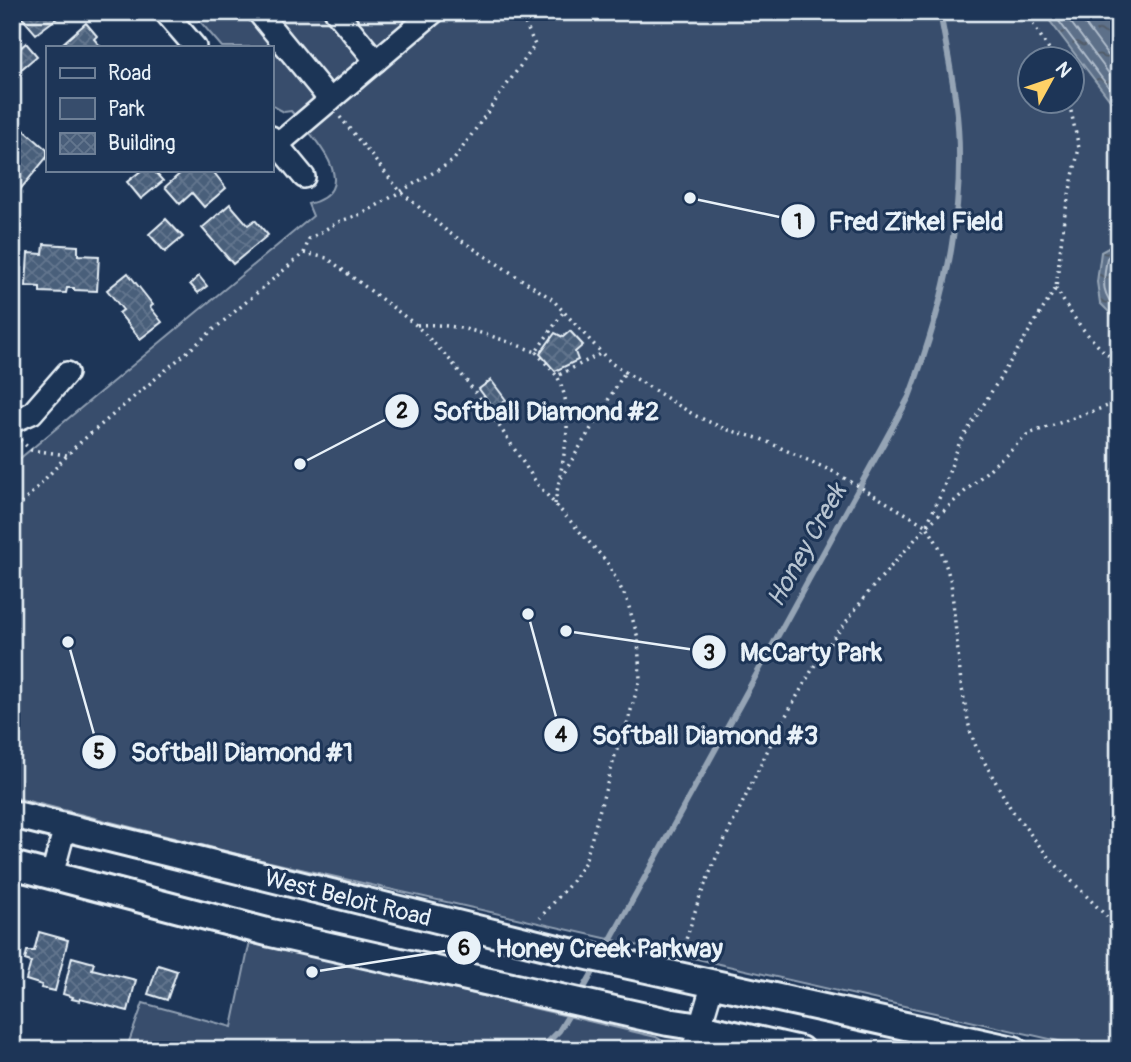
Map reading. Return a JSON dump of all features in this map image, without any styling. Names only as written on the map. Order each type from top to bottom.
[{"type":"main road","name":"West Beloit Road","points":[[12,814],[570,952],[1014,1050]]},
{"type":"main road","name":"West Beloit Road","points":[[12,865],[271,933],[668,1023],[696,1038],[800,1050]]},
{"type":"street","points":[[165,12],[194,46]]},
{"type":"street","points":[[258,12],[330,100]]},
{"type":"street","points":[[336,12],[376,61]]},
{"type":"street","points":[[304,177],[274,141],[330,100],[434,12]]},
{"type":"street","points":[[12,422],[32,413],[67,373]]},
{"type":"street","points":[[52,875],[65,827]]},
{"type":"street","points":[[696,1038],[713,984]]},
{"type":"path","points":[[12,514],[66,455],[304,253],[309,239],[338,222],[364,213],[453,162],[535,45],[520,12]]},
{"type":"path","points":[[1026,12],[1047,46]]},
{"type":"path","points":[[330,100],[400,191],[448,232],[552,299],[611,363],[694,415],[725,429],[761,439],[834,472],[927,526],[941,550],[951,582],[961,683],[976,749],[1012,810],[1049,858],[1119,929]]},
{"type":"path","points":[[927,526],[959,444],[1056,288],[1064,218],[1079,148],[1072,116]]},
{"type":"path","points":[[304,253],[327,258],[416,325],[458,370],[486,406],[538,485],[607,562],[627,600],[638,638],[640,679],[585,862],[571,883],[540,918]]},
{"type":"path","points":[[1056,288],[1072,318],[1099,348],[1119,365]]},
{"type":"path","points":[[536,352],[564,311]]},
{"type":"path","points":[[416,325],[431,324],[495,337],[536,352],[556,376],[563,388],[566,405],[566,443],[555,504]]},
{"type":"path","points":[[556,376],[603,353]]},
{"type":"path","points":[[558,483],[625,372]]},
{"type":"path","points":[[682,954],[690,925],[716,858],[776,733],[820,656],[871,589],[927,526],[1028,434],[1119,402]]},
{"type":"path","points":[[12,432],[31,450],[66,455]]},
{"type":"green space","points":[[192,12],[1119,12],[1119,1050],[1098,1050],[261,860],[12,797],[12,465],[313,216],[308,204],[325,197],[333,186],[334,174],[329,160],[291,111],[284,112],[273,106],[273,46],[221,46]]},
{"type":"green space","points":[[250,941],[656,1037],[667,1044],[669,1050],[126,1050],[143,1003],[232,1027]]},
{"type":"water","points":[[1043,12],[1119,12],[1119,112],[1086,69],[1086,46],[1069,46]]},
{"type":"water","points":[[1119,204],[1119,322],[1100,303],[1097,282],[1101,252],[1112,246],[1113,218]]},
{"type":"building","points":[[17,12],[65,12],[36,34]]},
{"type":"building","points":[[86,23],[97,36],[94,39],[100,46],[64,46],[62,44]]},
{"type":"building","points":[[26,43],[37,56],[19,71],[12,63],[12,55]]},
{"type":"building","points":[[23,129],[46,149],[46,158],[19,191],[12,186],[12,160],[15,157],[12,154],[12,142]]},
{"type":"building","points":[[140,172],[155,172],[163,181],[141,199],[127,182]]},
{"type":"building","points":[[182,172],[214,172],[226,188],[204,207],[192,193],[180,204],[165,187]]},
{"type":"building","points":[[230,204],[248,225],[255,220],[268,235],[233,264],[202,228]]},
{"type":"building","points":[[166,219],[183,237],[165,252],[149,234]]},
{"type":"building","points":[[44,244],[78,246],[78,255],[99,256],[97,291],[67,288],[66,293],[40,292],[40,287],[26,286],[28,253],[43,254]]},
{"type":"building","points":[[128,273],[153,305],[150,307],[162,322],[140,339],[119,313],[123,310],[107,290]]},
{"type":"building","points":[[199,276],[207,286],[198,293],[190,284]]},
{"type":"building","points":[[12,313],[19,318],[12,327]]},
{"type":"building","points":[[570,331],[583,345],[575,352],[578,360],[555,371],[540,354],[555,333],[563,337]]},
{"type":"building","points":[[491,380],[506,400],[494,409],[479,389]]},
{"type":"building","points":[[39,932],[68,940],[55,991],[41,988],[42,985],[26,980],[31,962],[25,960],[27,951],[34,951]]},
{"type":"building","points":[[72,957],[94,963],[92,969],[136,980],[128,1011],[72,999],[73,997],[63,994]]},
{"type":"building","points":[[158,965],[177,971],[167,1000],[148,994]]},
{"type":"building","points":[[12,1005],[19,1007],[13,1031],[12,1030]]},
{"type":"waterway","name":"Honey Creek","points":[[604,952],[909,397],[922,361],[944,287],[959,174],[955,97],[940,12]]},
{"type":"waterway","name":"Honey Creek","points":[[580,995],[597,965]]},
{"type":"waterway","name":"Honey Creek","points":[[540,1050],[559,1031],[573,1008]]},
{"type":"place","name":"Fred Zirkel Field","points":[[690,198]]},
{"type":"place","name":"Softball Diamond #2","points":[[300,464]]},
{"type":"place","name":"Softball Diamond #3","points":[[528,614]]},
{"type":"place","name":"McCarty Park","points":[[566,631]]},
{"type":"place","name":"Softball Diamond #1","points":[[68,642]]},
{"type":"place","name":"Honey Creek Parkway","points":[[312,972]]}]
